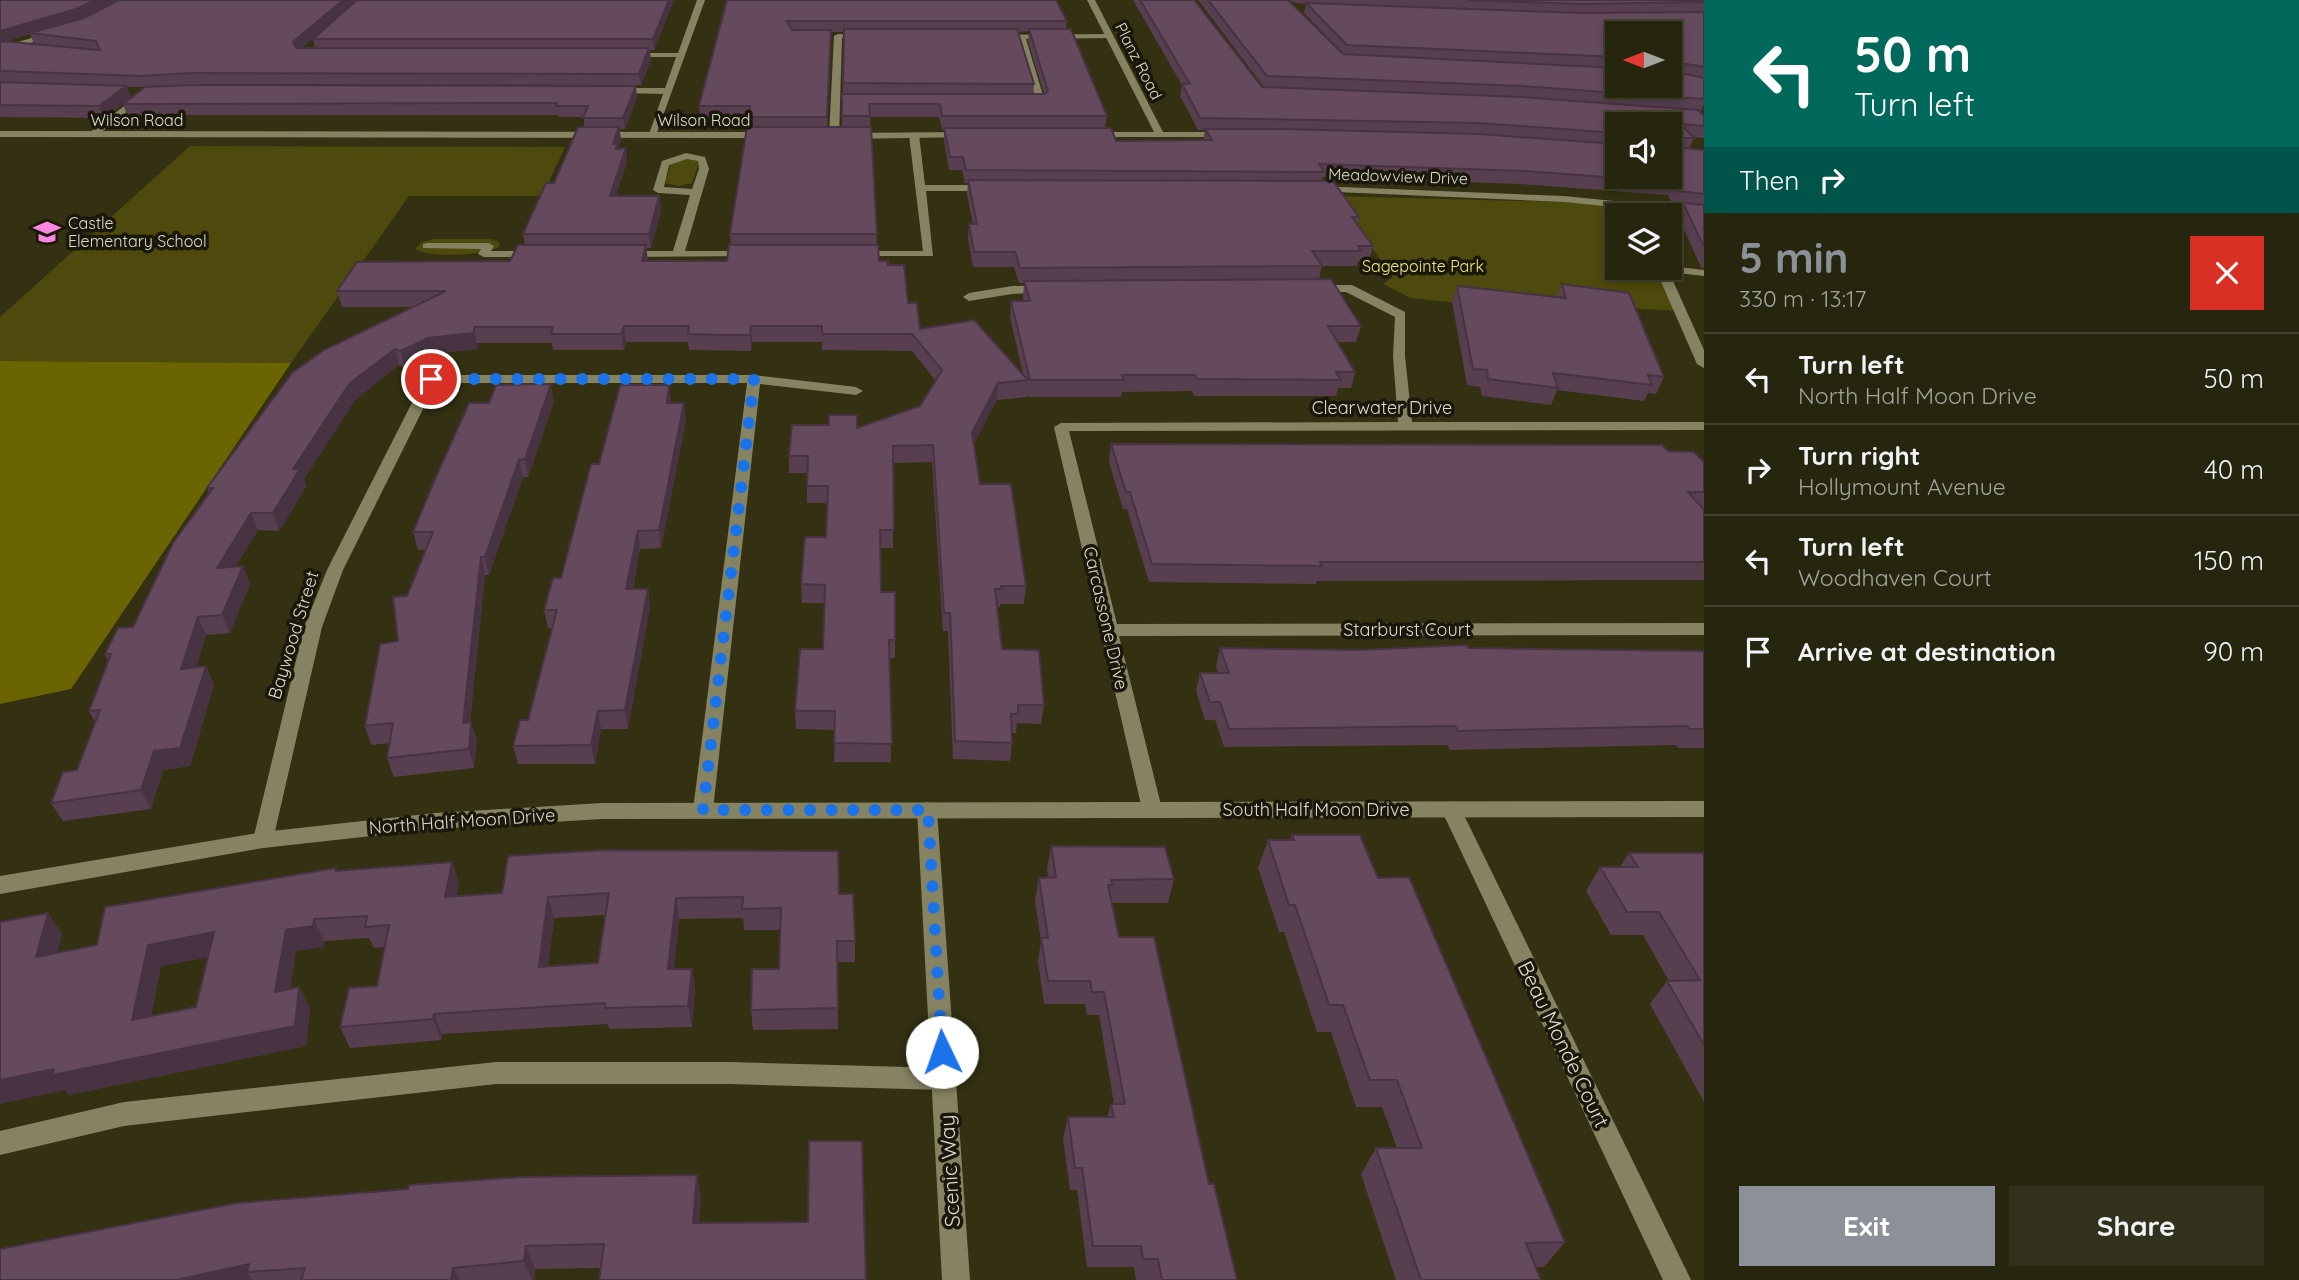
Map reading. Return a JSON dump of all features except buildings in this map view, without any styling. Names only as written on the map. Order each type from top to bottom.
[{"type":"street","points":[[651,135],[701,0]]},
{"type":"street","name":"Planz Road","points":[[1091,0],[1160,135]]},
{"type":"street","points":[[10,46],[64,30]]},
{"type":"street","points":[[834,136],[834,36],[877,36]]},
{"type":"street","points":[[982,37],[1110,36]]},
{"type":"street","points":[[1014,102],[1041,102],[1021,37]]},
{"type":"street","points":[[0,46],[33,50]]},
{"type":"street","points":[[613,55],[681,55]]},
{"type":"street","points":[[598,91],[667,91]]},
{"type":"street","points":[[133,93],[159,92]]},
{"type":"street","points":[[92,135],[146,93]]},
{"type":"street","points":[[836,101],[850,101]]},
{"type":"street","name":"Wilson Road","points":[[0,134],[782,135]]},
{"type":"street","points":[[821,135],[982,135]]},
{"type":"street","points":[[845,254],[929,254],[914,135]]},
{"type":"street","points":[[1078,135],[1240,135]]},
{"type":"street","points":[[678,254],[704,169],[702,159],[686,156],[665,163],[658,190],[696,192]]},
{"type":"street","points":[[921,188],[1006,188]]},
{"type":"street","name":"Meadowview Drive","points":[[1309,189],[1462,193],[1617,203]]},
{"type":"street","name":"Meadowview Drive","points":[[1682,211],[1704,214]]},
{"type":"street","points":[[427,246],[488,246],[484,254],[553,254]]},
{"type":"street","points":[[608,254],[762,254]]},
{"type":"street","points":[[1682,270],[1704,273]]},
{"type":"street","points":[[1666,280],[1704,365]]},
{"type":"street","points":[[1294,288],[1348,288],[1401,315],[1399,356],[1405,426]]},
{"type":"street","points":[[969,297],[1012,290],[1065,289]]},
{"type":"street","name":"Baywood Street","points":[[263,840],[313,627],[335,570],[431,379],[754,379]]},
{"type":"street","points":[[703,810],[754,379],[856,391]]},
{"type":"street","name":"Clearwater Drive","points":[[1061,427],[1704,426]]},
{"type":"street","name":"Carcassone Drive","points":[[1061,427],[1152,809]]},
{"type":"street","name":"Starburst Court","points":[[1109,629],[1704,629]]},
{"type":"street","name":"South Half Moon Drive","points":[[928,810],[1704,808]]},
{"type":"street","name":"Beau Monde Court","points":[[1451,809],[1677,1280]]},
{"type":"street","name":"North Half Moon Drive","points":[[0,884],[129,860],[263,840],[435,821],[602,811],[928,810]]},
{"type":"street","name":"Scenic Way","points":[[928,810],[956,1280]]},
{"type":"street","points":[[0,1143],[124,1114],[496,1073],[729,1073],[944,1079]]},
{"type":"green space","points":[[190,146],[565,147],[542,196],[409,196],[291,363],[0,361],[0,317]]},
{"type":"green space","points":[[672,159],[696,159],[699,162],[692,183],[678,186],[665,183]]},
{"type":"green space","name":"Sagepointe Park","points":[[1335,196],[1605,203],[1605,280],[1666,280],[1680,311],[1622,308],[1544,312],[1411,298],[1383,284],[1393,277]]},
{"type":"green space","points":[[434,239],[490,239],[499,242],[500,246],[483,252],[458,255],[432,254],[415,249],[422,242]]},
{"type":"shaded area","points":[[0,361],[291,363],[71,689],[0,704]]},
{"type":"place","name":"Castle Elementary School","points":[[47,232]]},
{"type":"route","points":[[431,379],[754,379],[703,810],[928,810],[942,1052]]}]
